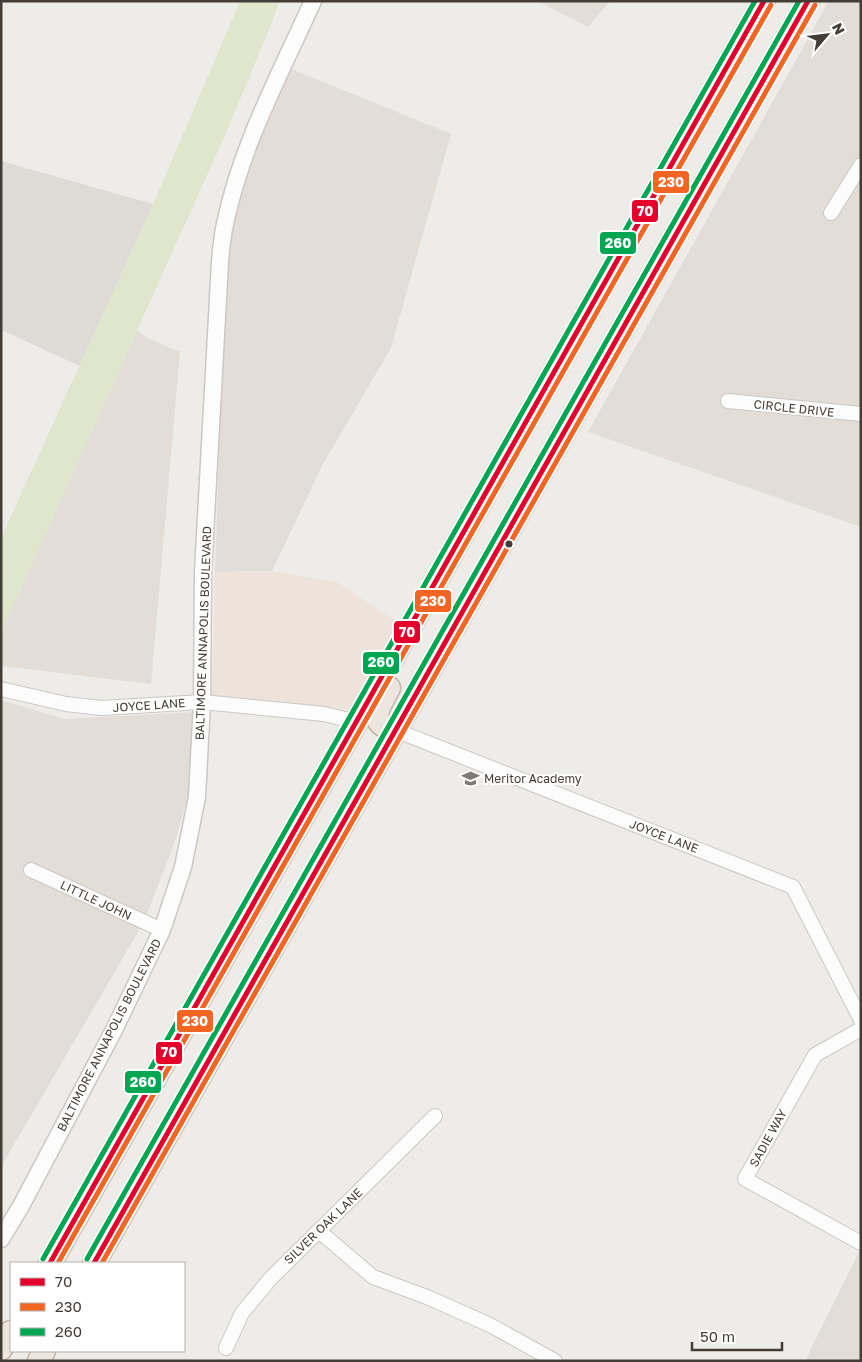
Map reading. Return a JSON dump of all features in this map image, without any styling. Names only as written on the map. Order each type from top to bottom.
[{"type":"highway","points":[[51,1262],[764,1]]},
{"type":"highway","points":[[95,1262],[808,1]]},
{"type":"highway","points":[[395,730],[383,727],[378,721],[378,710],[406,656],[414,620]]},
{"type":"highway","points":[[356,801],[373,743],[370,732],[357,722]]},
{"type":"highway","points":[[10,1334],[1,1351],[11,1361]]},
{"type":"street","name":"BALTIMORE ANNAPOLIS BOULEVARD","points":[[1,1238],[26,1197],[114,1030],[162,930],[183,867],[197,797],[202,702],[203,572],[220,262],[224,225],[238,175],[255,128],[313,1]]},
{"type":"street","points":[[831,213],[861,165]]},
{"type":"street","name":"CIRCLE DRIVE","points":[[728,401],[861,414]]},
{"type":"street","name":"JOYCE LANE","points":[[1,689],[66,704],[101,708],[202,702],[324,714],[357,722]]},
{"type":"street","name":"JOYCE LANE","points":[[395,730],[793,887],[861,1020]]},
{"type":"street","name":"LITTLE JOHN","points":[[31,870],[162,930]]},
{"type":"street","name":"SADIE WAY","points":[[861,1029],[815,1056],[745,1179],[861,1243]]},
{"type":"street","name":"SILVER OAK LANE","points":[[226,1348],[242,1313],[271,1278],[435,1116]]},
{"type":"street","points":[[319,1231],[373,1277],[427,1297],[490,1325],[555,1361]]},
{"type":"shaded area","points":[[537,1],[610,1],[588,27]]},
{"type":"shaded area","points":[[829,1],[861,1],[861,527],[588,432]]},
{"type":"shaded area","points":[[289,68],[451,134],[391,348],[323,464],[272,571],[215,572],[225,280],[237,203],[257,140]]},
{"type":"shaded area","points":[[1,161],[153,204],[80,366],[1,330]]},
{"type":"shaded area","points":[[137,331],[180,352],[151,684],[1,666],[1,632]]},
{"type":"shaded area","points":[[272,571],[337,582],[399,623],[351,710],[212,695],[215,572]]},
{"type":"shaded area","points":[[1,700],[65,719],[194,712],[190,790],[174,844],[149,909],[138,932],[1,1167]]},
{"type":"shaded area","points":[[861,1248],[861,1361],[805,1361]]},
{"type":"green space","points":[[240,1],[279,1],[227,131],[1,632],[1,538],[153,204]]},
{"type":"transit line","name":"260","points":[[43,1259],[755,1]]},
{"type":"transit line","name":"70","points":[[51,1262],[764,1]]},
{"type":"transit line","name":"260","points":[[87,1259],[799,1]]},
{"type":"transit line","name":"70","points":[[95,1262],[808,1]]},
{"type":"transit line","name":"230","points":[[59,1262],[771,5]]},
{"type":"transit line","name":"230","points":[[103,1262],[815,5]]},
{"type":"place","name":"Meritor Academy","points":[[470,778]]}]
